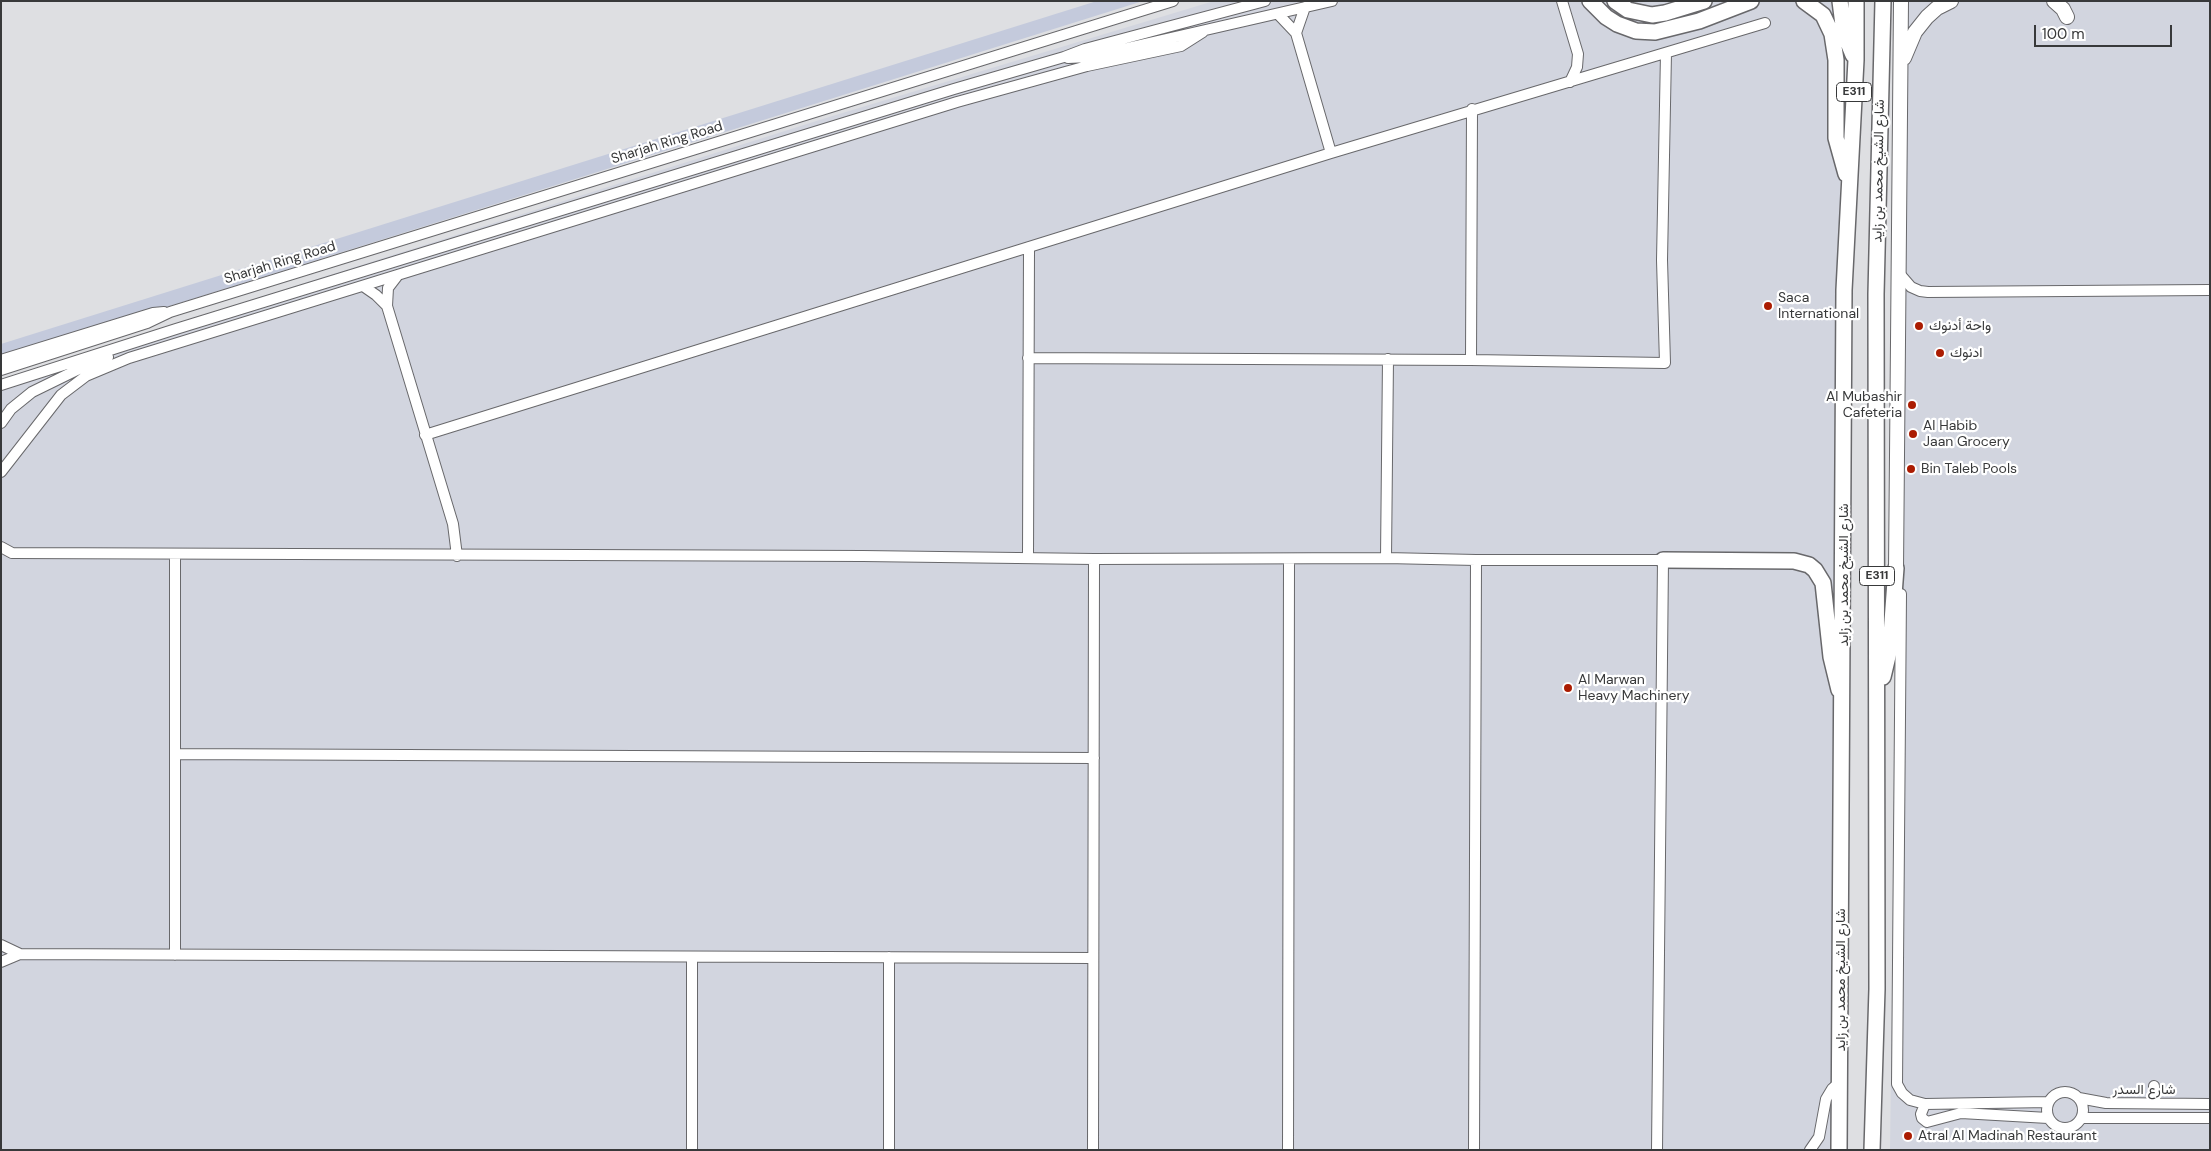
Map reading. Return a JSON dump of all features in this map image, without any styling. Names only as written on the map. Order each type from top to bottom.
[{"type":"highway","points":[[1590,1],[1606,17],[1617,24],[1636,31],[1655,32],[1698,21],[1751,1]]},
{"type":"highway","points":[[1614,1],[1628,10],[1652,15],[1704,1]]},
{"type":"highway","points":[[1804,1],[1823,15],[1832,34],[1836,60],[1836,138],[1849,182]]},
{"type":"highway","points":[[1840,1],[1844,33],[1856,60]]},
{"type":"highway","name":"شارع الشيخ محمد بن زايد","points":[[1839,1150],[1841,1081],[1844,290],[1856,60],[1856,1]]},
{"type":"highway","name":"شارع الشيخ محمد بن زايد","points":[[1872,1150],[1877,989],[1876,294],[1883,1]]},
{"type":"highway","points":[[1663,560],[1794,560],[1802,562],[1815,570],[1823,583],[1833,672],[1843,698]]},
{"type":"highway","points":[[1878,695],[1890,648],[1896,568]]},
{"type":"main road","points":[[1896,568],[1901,1]]},
{"type":"main road","points":[[1901,66],[1915,32],[1926,17],[1937,8],[1951,1]]},
{"type":"main road","points":[[2054,1],[2063,9],[2068,17]]},
{"type":"street","name":"Sharjah Ring Road","points":[[170,312],[1173,1]]},
{"type":"street","points":[[1,385],[176,329],[1085,49],[1265,1]]},
{"type":"street","points":[[1064,57],[1088,57],[1332,1]]},
{"type":"street","points":[[1562,1],[1578,54],[1577,67],[1570,82]]},
{"type":"street","points":[[1296,33],[1305,7]]},
{"type":"street","points":[[1278,14],[1296,33],[1331,153]]},
{"type":"street","points":[[425,435],[1472,109],[1570,82],[1765,23]]},
{"type":"street","points":[[1,472],[50,406],[72,384],[129,358],[957,102],[1087,66],[1181,46],[1203,32]]},
{"type":"street","points":[[1028,358],[1665,363],[1662,260],[1666,53]]},
{"type":"street","points":[[1471,360],[1472,109]]},
{"type":"street","points":[[1028,557],[1029,247]]},
{"type":"street","points":[[1898,272],[1911,286],[1920,291],[1928,292],[2210,290]]},
{"type":"street","points":[[398,275],[388,288],[387,306],[453,524],[456,556]]},
{"type":"street","points":[[363,286],[387,306]]},
{"type":"street","points":[[1,360],[153,313],[170,312]]},
{"type":"street","points":[[1,370],[147,323],[170,312]]},
{"type":"street","points":[[1,422],[21,400],[48,384],[83,367],[155,340],[176,329]]},
{"type":"street","points":[[1386,558],[1388,360]]},
{"type":"street","points":[[1,547],[12,553],[1663,560],[1657,1150]]},
{"type":"street","points":[[1,560],[12,553]]},
{"type":"street","points":[[175,554],[175,955]]},
{"type":"street","points":[[1093,1150],[1094,559]]},
{"type":"street","points":[[1288,1150],[1289,559]]},
{"type":"street","points":[[1474,1150],[1476,560]]},
{"type":"street","points":[[1896,568],[1901,601],[1896,1079],[1899,1089],[1905,1096],[1925,1104],[2050,1102]]},
{"type":"street","points":[[175,754],[1094,758]]},
{"type":"street","points":[[1,945],[20,954]]},
{"type":"street","points":[[1,962],[20,954],[1093,958]]},
{"type":"street","points":[[692,957],[692,1150]]},
{"type":"street","points":[[889,958],[889,1150]]},
{"type":"street","points":[[1810,1150],[1819,1138],[1826,1099],[1832,1089],[1841,1081]]},
{"type":"street","points":[[2154,1086],[2155,1103]]},
{"type":"street","points":[[2066,1092],[2079,1098],[2083,1108],[2082,1118],[2075,1126],[2062,1128],[2053,1124],[2048,1118],[2047,1110],[2050,1102],[2059,1093],[2066,1092]]},
{"type":"street","name":"شارع السدر","points":[[2079,1098],[2106,1103],[2210,1104]]},
{"type":"street","points":[[1925,1104],[1921,1116],[1927,1122],[1961,1114],[2048,1118]]},
{"type":"street","name":"شارع السدر","points":[[2082,1118],[2210,1118]]},
{"type":"shaded area","points":[[1097,1],[1143,1],[1,359],[1,344]]},
{"type":"shaded area","points":[[1214,1],[1841,1],[1837,1150],[1,1150],[1,379],[826,118]]},
{"type":"shaded area","points":[[1906,1],[2210,1],[2210,1150],[1890,1150]]},
{"type":"place","name":"Saca International","points":[[1768,306]]},
{"type":"place","name":"واحة أدنوك","points":[[1919,326]]},
{"type":"place","name":"ادنوك","points":[[1940,353]]},
{"type":"place","name":"Al Mubashir Cafeteria","points":[[1912,405]]},
{"type":"place","name":"Al Habib Jaan Grocery","points":[[1913,434]]},
{"type":"place","name":"Bin Taleb Pools","points":[[1911,469]]},
{"type":"place","name":"Al Marwan Heavy Machinery","points":[[1568,688]]},
{"type":"place","name":"Atral Al Madinah Restaurant","points":[[1908,1136]]}]
